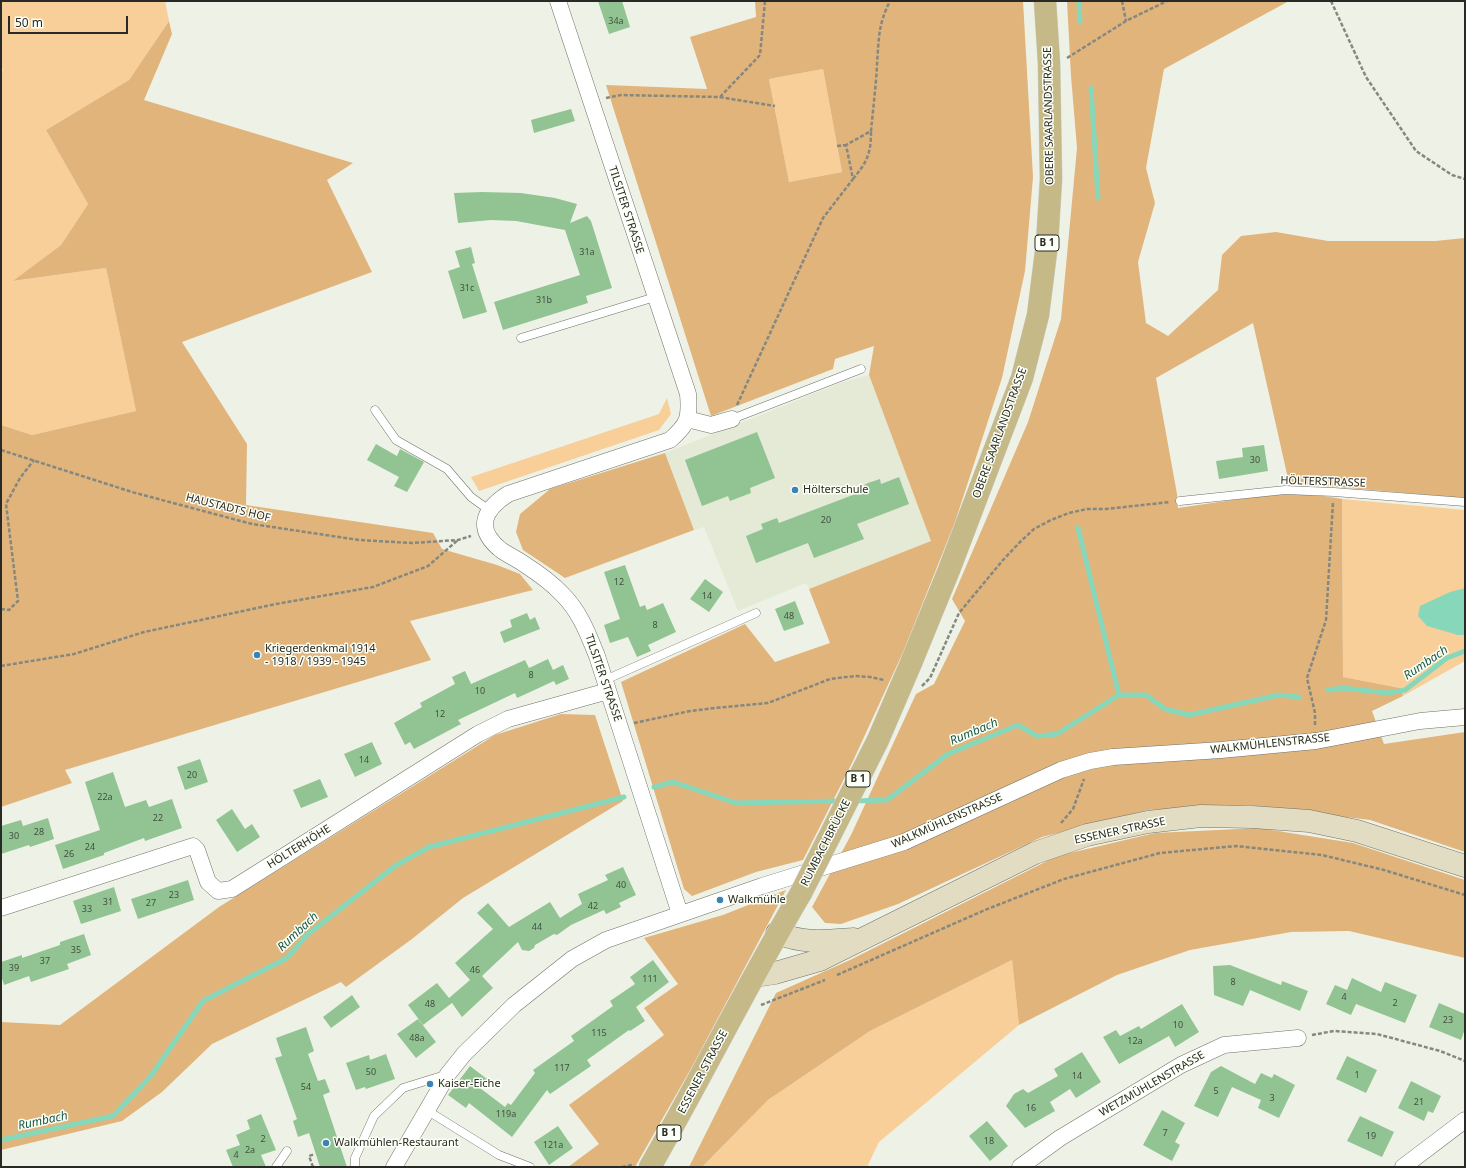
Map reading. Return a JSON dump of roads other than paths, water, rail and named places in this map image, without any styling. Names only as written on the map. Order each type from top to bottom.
[{"type":"main road","name":"OBERE SAARLANDSTRASSE","points":[[911,663],[1022,378],[1038,315],[1047,244],[1051,179],[1049,63],[1044,1]]},
{"type":"main road","name":"RUMBACHBRÜCKE","points":[[801,893],[878,740],[911,663]]},
{"type":"main road","name":"ESSENER STRASSE","points":[[755,976],[775,973],[820,960],[1035,853],[1087,835],[1148,822],[1201,816],[1252,817],[1309,822],[1357,831],[1465,866]]},
{"type":"main road","name":"ESSENER STRASSE","points":[[650,1167],[689,1098],[777,934],[801,893]]},
{"type":"main road","name":"ESSENER STRASSE","points":[[777,934],[803,941],[862,939]]},
{"type":"street","name":"TILSITER STRASSE","points":[[558,1],[688,394],[688,419]]},
{"type":"street","points":[[488,510],[498,500],[508,494],[670,440],[683,428],[688,419],[712,425],[732,419]]},
{"type":"street","name":"TILSITER STRASSE","points":[[488,510],[485,521],[486,530],[490,538],[501,550],[548,581],[563,595],[577,613],[590,639],[680,914]]},
{"type":"street","name":"HÖLTERHÖHE","points":[[1,908],[193,846],[197,850],[208,882],[218,891],[232,889],[478,734],[508,719],[606,686]]},
{"type":"street","name":"WALKMÜHLENSTRASSE","points":[[394,1167],[428,1111],[448,1074],[464,1054],[514,1005],[572,959],[606,940],[755,888],[904,842],[1061,770],[1090,761],[1113,757],[1221,750],[1316,741],[1420,721],[1465,717]]},
{"type":"street","name":"WETZMÜHLENSTRASSE","points":[[1020,1167],[1060,1138],[1181,1065],[1224,1045],[1298,1038]]},
{"type":"street","points":[[1403,1167],[1465,1120]]},
{"type":"lane","points":[[521,338],[655,297]]},
{"type":"lane","points":[[732,419],[861,369]]},
{"type":"lane","points":[[375,410],[396,440],[448,469],[471,497],[488,510]]},
{"type":"lane","name":"HÖLTERSTRASSE","points":[[1180,501],[1285,490],[1334,492],[1465,502]]},
{"type":"lane","points":[[606,686],[756,613]]},
{"type":"lane","points":[[355,1167],[355,1158],[374,1116],[403,1088],[448,1074]]},
{"type":"lane","points":[[428,1111],[499,1155],[530,1167]]},
{"type":"lane","points":[[276,1167],[287,1151]]},
{"type":"waterway","points":[[1079,1],[1080,22]]},
{"type":"waterway","points":[[1091,88],[1098,198]]},
{"type":"waterway","points":[[1078,528],[1119,695]]},
{"type":"waterway","name":"Rumbach","points":[[1328,690],[1342,688],[1388,693],[1405,690],[1447,658],[1465,651]]},
{"type":"waterway","name":"Rumbach","points":[[853,801],[887,800],[948,754],[1018,725],[1037,736],[1057,734],[1119,695],[1146,695],[1165,709],[1189,715],[1279,695],[1299,697]]},
{"type":"waterway","name":"Rumbach","points":[[654,787],[673,782],[736,803],[841,801]]},
{"type":"waterway","name":"Rumbach","points":[[1,1140],[113,1116],[150,1077],[203,1001],[287,958],[307,935],[395,866],[429,847],[624,797]]},
{"type":"place","name":"Hölterschule","points":[[795,490]]},
{"type":"place","name":"Kriegerdenkmal 1914 - 1918 / 1939 - 1945","points":[[257,655]]},
{"type":"place","name":"Walkmühle","points":[[720,900]]},
{"type":"place","name":"Kaiser-Eiche","points":[[430,1084]]},
{"type":"place","name":"Walkmühlen-Restaurant","points":[[326,1143]]}]
